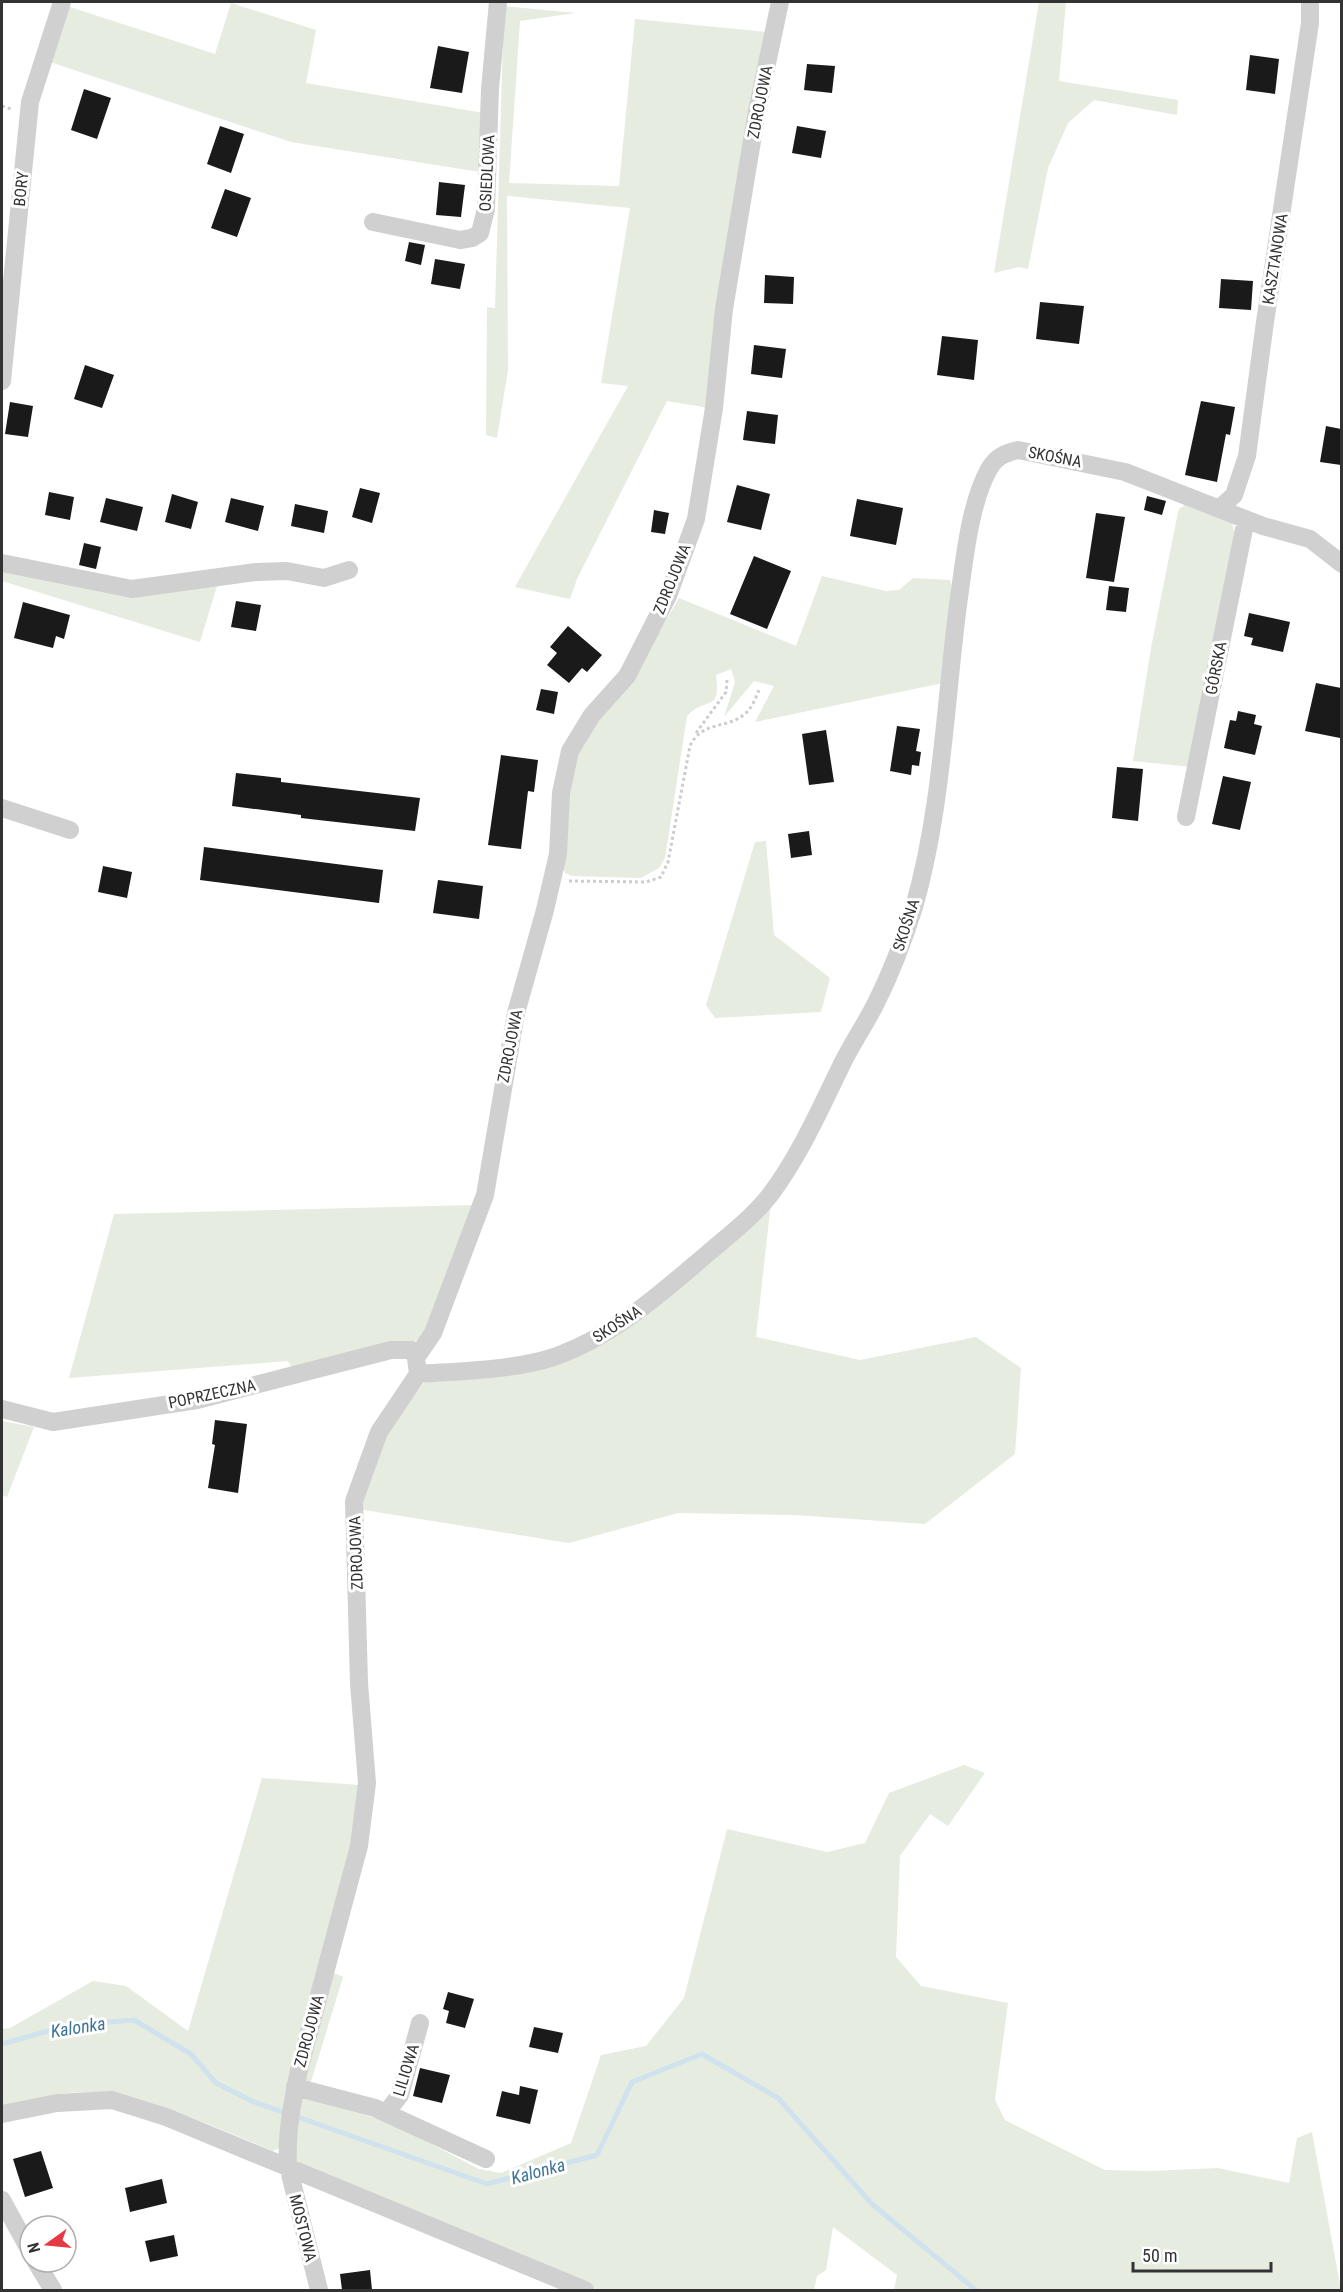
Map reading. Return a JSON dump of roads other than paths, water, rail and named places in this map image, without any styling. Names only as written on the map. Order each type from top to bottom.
[{"type":"street","name":"BORY","points":[[2,381],[30,102],[62,2]]},
{"type":"street","name":"OSIEDLOWA","points":[[374,222],[460,240],[472,238],[480,233],[486,209],[490,89],[498,2]]},
{"type":"street","name":"ZDROJOWA","points":[[287,2147],[294,2091],[359,1846],[367,1784],[359,1683],[354,1501],[379,1432],[433,1333],[484,1195],[516,1013],[558,854],[561,793],[570,751],[592,715],[627,675],[668,596],[696,519],[714,408],[724,309],[757,111],[780,2]]},
{"type":"street","name":"KASZTANOWA","points":[[1219,509],[1234,495],[1247,456],[1264,322],[1310,23],[1310,2]]},
{"type":"street","name":"SKOŚNA","points":[[417,1366],[465,1371],[534,1361],[555,1357],[598,1338],[642,1308],[734,1231],[768,1197],[791,1163],[876,1002],[914,906],[930,831],[941,760],[963,572],[978,493],[990,466],[1003,453],[1018,450],[1125,472],[1246,519],[1310,539],[1340,562]]},
{"type":"street","name":"GÓRSKA","points":[[1186,817],[1246,519]]},
{"type":"street","points":[[2,562],[132,589],[256,572],[288,571],[324,578],[349,570]]},
{"type":"street","points":[[2,808],[70,830]]},
{"type":"street","name":"POPRZECZNA","points":[[2,1409],[53,1422],[197,1400],[391,1350],[411,1350],[417,1366]]},
{"type":"street","name":"LILIOWA","points":[[386,2113],[400,2095],[420,2023]]},
{"type":"street","points":[[294,2091],[386,2113],[486,2159]]},
{"type":"street","points":[[2,2114],[57,2103],[112,2100],[166,2117],[288,2166],[585,2290]]},
{"type":"street","name":"MOSTOWA","points":[[287,2147],[288,2166],[319,2290]]},
{"type":"street","points":[[2,2200],[18,2229]]},
{"type":"street","points":[[43,2274],[53,2290]]},
{"type":"waterway","name":"Kalonka","points":[[2,2044],[70,2025],[134,2020],[191,2054],[216,2083],[254,2102],[286,2113]]},
{"type":"waterway","name":"Kalonka","points":[[295,2116],[487,2184],[597,2155],[632,2082],[702,2054],[778,2098],[872,2204],[976,2290]]}]
